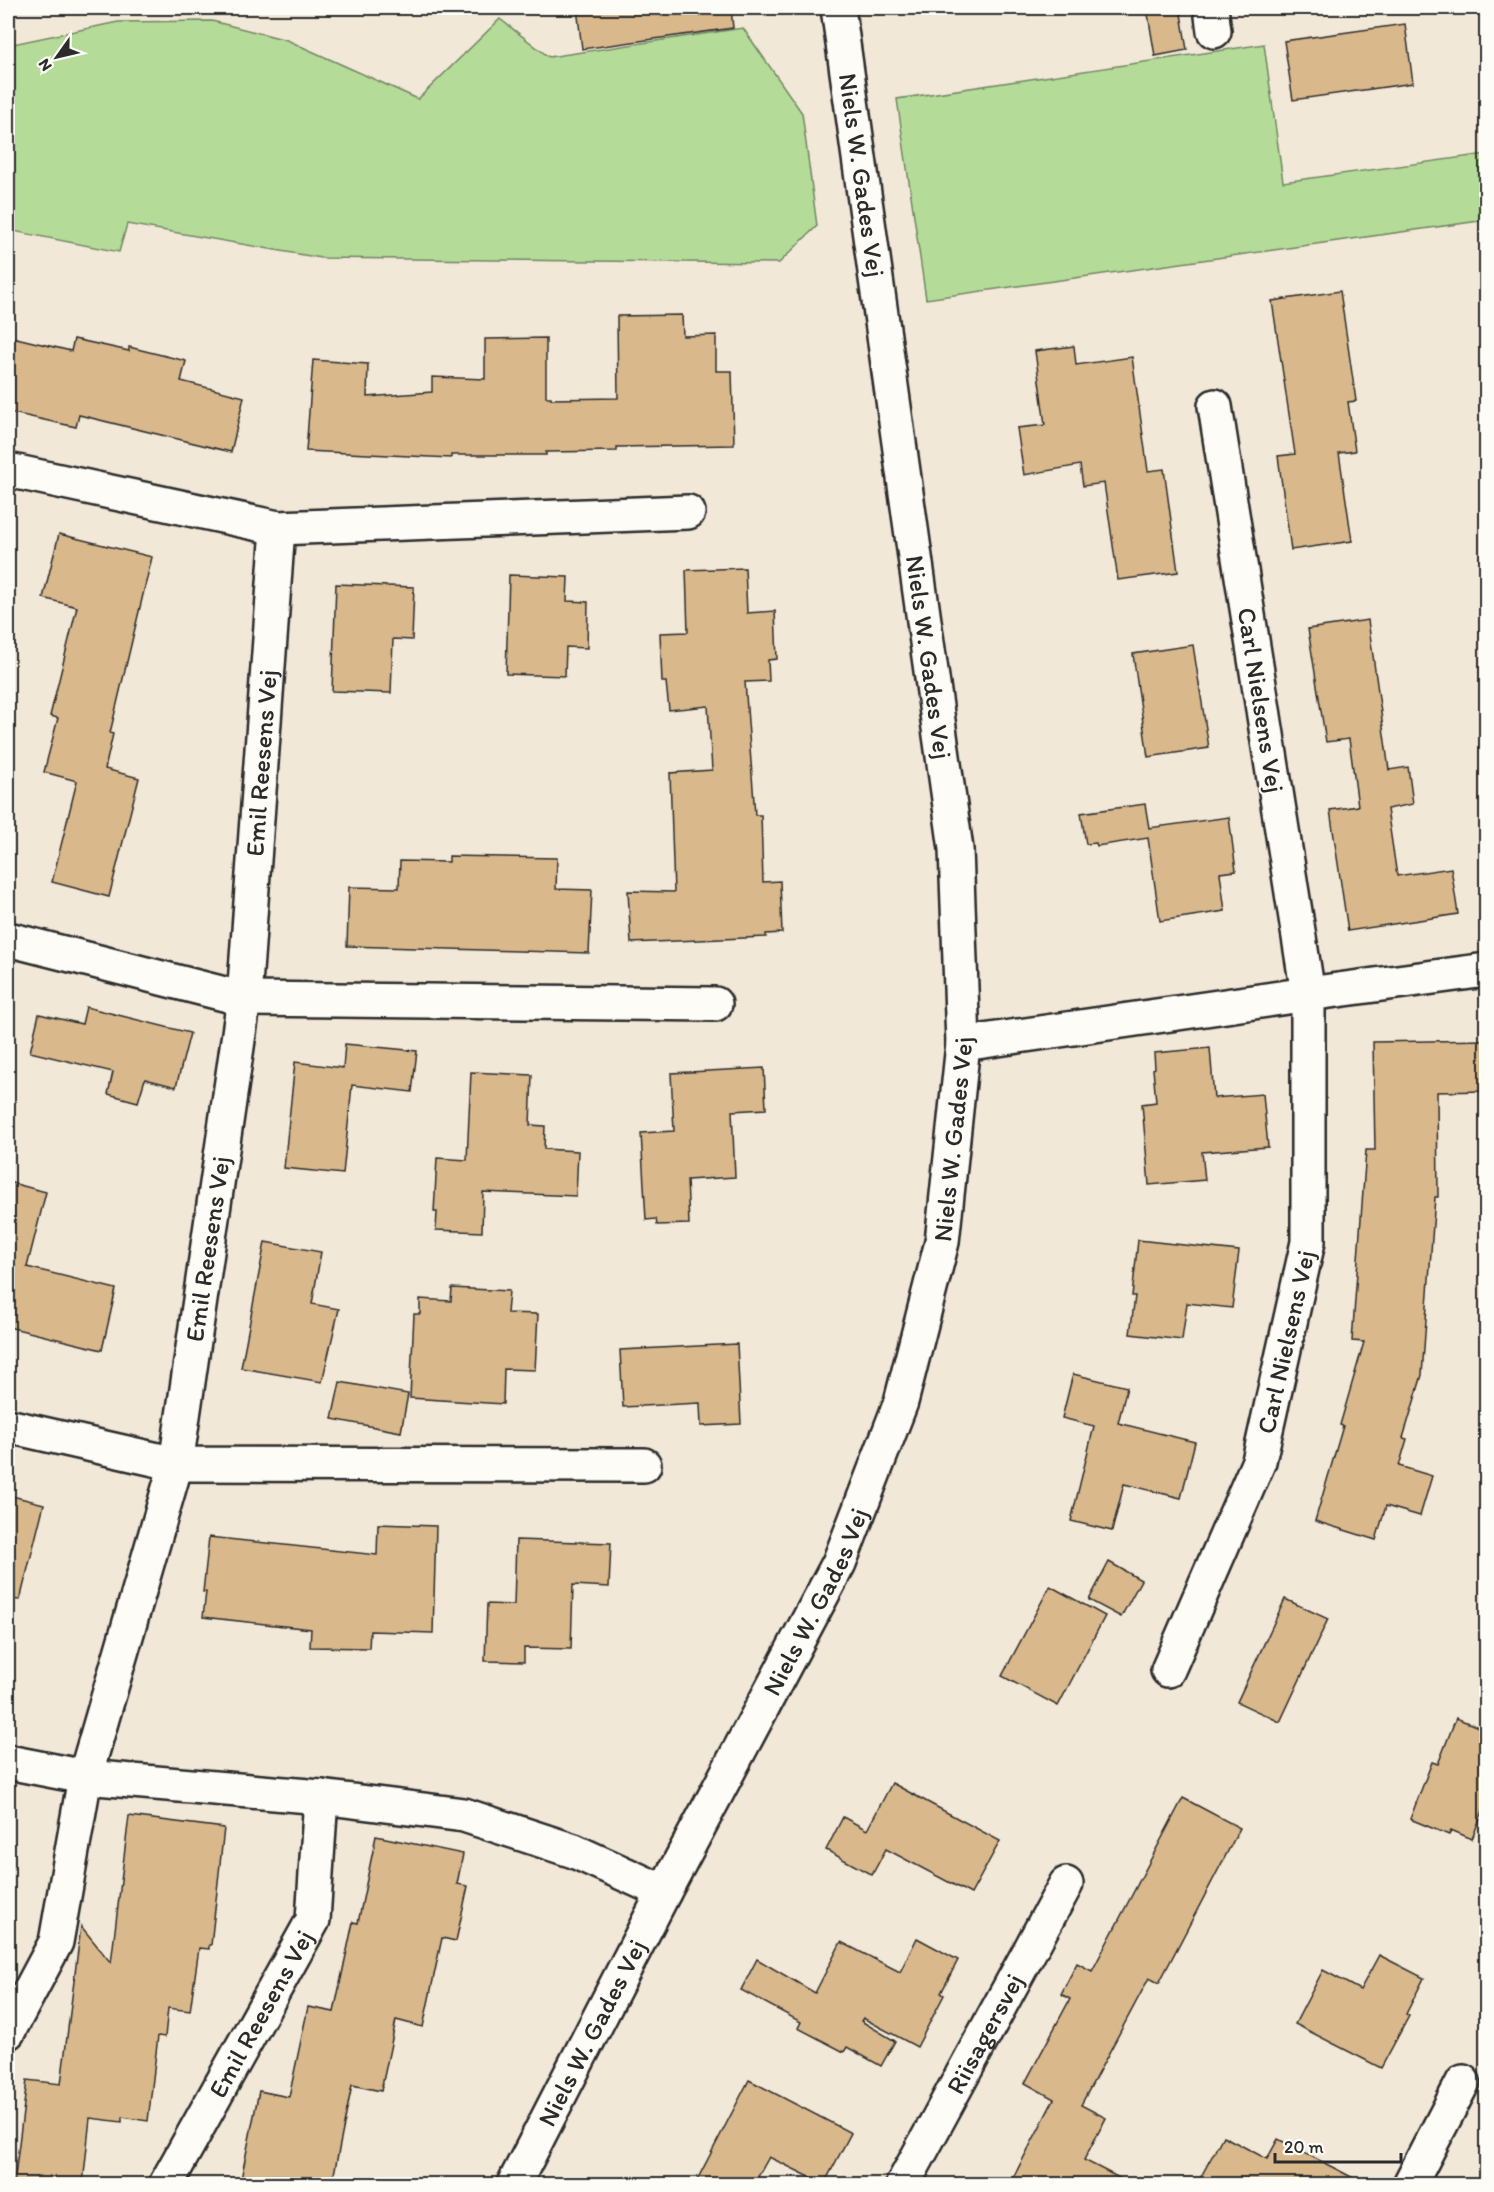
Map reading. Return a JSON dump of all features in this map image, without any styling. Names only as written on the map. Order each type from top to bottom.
[{"type":"street","name":"Niels W. Gades Vej","points":[[514,2184],[664,1892],[839,1563],[901,1402],[942,1242],[963,1044],[956,849],[838,8]]},
{"type":"street","name":"Carl Nielsens Vej","points":[[1168,1670],[1259,1461],[1308,1242],[1308,994],[1215,406]]},
{"type":"street","points":[[8,470],[278,528],[688,512]]},
{"type":"street","name":"Emil Reesens Vej","points":[[8,2032],[56,1942],[85,1777],[176,1464],[244,999],[278,528]]},
{"type":"street","points":[[8,939],[244,999],[715,1004]]},
{"type":"street","points":[[963,1044],[1486,970]]},
{"type":"street","points":[[8,1426],[176,1464],[644,1465]]},
{"type":"street","points":[[8,1762],[85,1777],[321,1797],[464,1815],[574,1851],[664,1892]]},
{"type":"street","name":"Emil Reesens Vej","points":[[166,2184],[313,1920],[321,1797]]},
{"type":"street","name":"Riisagersvej","points":[[903,2184],[1066,1884]]},
{"type":"street","points":[[1410,2184],[1464,2082]]},
{"type":"green space","points":[[500,19],[549,57],[743,28],[802,113],[817,226],[779,263],[321,258],[127,224],[119,252],[8,230],[8,45],[118,22],[212,21],[287,40],[418,99]]},
{"type":"green space","points":[[1264,44],[1283,182],[1486,154],[1486,220],[926,299],[897,99]]},
{"type":"building","points":[[577,8],[731,8],[733,28],[582,49]]},
{"type":"building","points":[[1147,8],[1180,8],[1187,50],[1155,56]]},
{"type":"building","points":[[1405,24],[1413,83],[1293,100],[1284,41]]},
{"type":"building","points":[[1340,291],[1356,401],[1348,402],[1355,451],[1339,453],[1352,541],[1291,550],[1278,456],[1295,454],[1272,301]]},
{"type":"building","points":[[682,315],[683,336],[716,335],[716,371],[732,371],[734,445],[617,447],[617,451],[546,452],[546,455],[451,455],[451,458],[306,451],[313,360],[368,364],[367,397],[432,392],[432,377],[485,379],[485,339],[546,338],[546,397],[551,397],[551,399],[618,398],[617,316]]},
{"type":"building","points":[[8,336],[71,351],[74,339],[129,351],[129,347],[186,361],[181,381],[244,397],[231,452],[79,415],[76,427],[8,412]]},
{"type":"building","points":[[1074,346],[1076,365],[1132,357],[1148,471],[1164,469],[1178,572],[1118,580],[1104,483],[1083,486],[1080,465],[1024,475],[1017,428],[1045,425],[1035,351]]},
{"type":"building","points":[[59,534],[152,557],[110,733],[113,734],[105,769],[139,778],[109,897],[52,882],[77,781],[44,772],[58,718],[50,716],[77,607],[43,598]]},
{"type":"building","points":[[745,568],[747,613],[775,611],[777,659],[768,660],[769,681],[745,682],[755,815],[761,815],[763,882],[780,881],[782,933],[766,934],[766,937],[631,943],[628,891],[674,892],[670,773],[712,770],[708,706],[669,710],[666,682],[662,682],[660,633],[688,632],[686,570]]},
{"type":"building","points":[[509,575],[568,577],[567,601],[588,602],[587,648],[566,647],[565,676],[506,674]]},
{"type":"building","points":[[336,584],[414,587],[412,640],[393,639],[391,693],[332,691]]},
{"type":"building","points":[[1368,620],[1389,770],[1408,767],[1413,804],[1387,809],[1397,876],[1451,868],[1458,914],[1348,931],[1330,810],[1358,806],[1349,739],[1326,742],[1308,629]]},
{"type":"building","points":[[1193,645],[1209,748],[1148,757],[1133,654]]},
{"type":"building","points":[[1145,804],[1149,828],[1229,817],[1236,871],[1220,873],[1225,911],[1160,921],[1148,838],[1097,846],[1096,843],[1086,844],[1081,813]]},
{"type":"building","points":[[449,856],[557,858],[556,889],[592,890],[589,953],[347,946],[349,887],[399,888],[400,861],[449,862]]},
{"type":"building","points":[[86,1007],[190,1033],[176,1087],[145,1079],[138,1102],[108,1094],[113,1072],[30,1052],[39,1014],[82,1024]]},
{"type":"building","points":[[1486,1040],[1486,1091],[1437,1092],[1438,1197],[1435,1197],[1422,1375],[1403,1438],[1407,1439],[1399,1466],[1432,1476],[1420,1516],[1386,1506],[1376,1540],[1315,1521],[1343,1426],[1340,1425],[1364,1342],[1352,1341],[1366,1150],[1375,1150],[1373,1042]]},
{"type":"building","points":[[345,1044],[417,1051],[412,1092],[352,1085],[343,1174],[284,1168],[295,1062],[343,1068]]},
{"type":"building","points":[[1210,1048],[1214,1098],[1263,1094],[1268,1147],[1202,1152],[1205,1180],[1149,1185],[1142,1104],[1156,1102],[1154,1053]]},
{"type":"building","points":[[764,1068],[766,1109],[732,1111],[735,1177],[687,1180],[689,1224],[657,1225],[656,1219],[646,1220],[641,1133],[674,1131],[671,1073]]},
{"type":"building","points":[[471,1072],[532,1075],[530,1125],[545,1126],[544,1149],[578,1151],[576,1196],[483,1192],[482,1232],[436,1230],[437,1212],[434,1212],[437,1158],[467,1160]]},
{"type":"building","points":[[8,1182],[46,1192],[27,1267],[116,1289],[102,1350],[8,1327]]},
{"type":"building","points":[[1138,1240],[1239,1251],[1232,1308],[1187,1303],[1182,1340],[1130,1334]]},
{"type":"building","points":[[265,1242],[321,1252],[312,1304],[339,1309],[322,1382],[241,1368]]},
{"type":"building","points":[[452,1288],[509,1291],[507,1313],[538,1314],[535,1370],[504,1369],[503,1404],[410,1398],[414,1314],[420,1314],[420,1299],[451,1301]]},
{"type":"building","points":[[737,1344],[741,1424],[701,1426],[700,1403],[623,1407],[620,1350]]},
{"type":"building","points":[[1073,1374],[1127,1387],[1118,1423],[1195,1442],[1181,1498],[1124,1484],[1112,1531],[1071,1521],[1094,1426],[1062,1418]]},
{"type":"building","points":[[340,1382],[408,1394],[401,1432],[332,1419]]},
{"type":"building","points":[[8,1495],[44,1504],[20,1600],[8,1599]]},
{"type":"building","points":[[378,1524],[436,1526],[433,1633],[370,1631],[369,1648],[310,1647],[311,1629],[203,1617],[206,1592],[203,1592],[209,1537],[377,1555]]},
{"type":"building","points":[[516,1540],[611,1543],[609,1587],[573,1585],[571,1649],[524,1648],[524,1662],[485,1661],[487,1604],[514,1605]]},
{"type":"building","points":[[1109,1562],[1141,1580],[1121,1617],[1089,1600]]},
{"type":"building","points":[[1050,1586],[1105,1616],[1058,1706],[1002,1676]]},
{"type":"building","points":[[1285,1599],[1328,1619],[1280,1722],[1237,1702]]},
{"type":"building","points":[[1456,1718],[1486,1730],[1486,1803],[1472,1839],[1451,1830],[1449,1835],[1410,1819],[1432,1762],[1438,1764]]},
{"type":"building","points":[[892,1783],[1000,1841],[971,1894],[886,1849],[872,1875],[826,1850],[843,1817],[867,1830]]},
{"type":"building","points":[[1183,1798],[1240,1828],[1159,1983],[1149,1978],[1081,2105],[1106,2118],[1084,2160],[1131,2184],[1010,2184],[1054,2099],[1025,2083],[1070,1999],[1061,1994],[1077,1963],[1092,1971]]},
{"type":"building","points":[[129,1816],[224,1828],[211,1945],[209,1949],[199,1948],[190,2011],[168,2008],[165,2037],[158,2036],[148,2121],[122,2117],[122,2122],[90,2118],[83,2184],[14,2184],[27,2080],[61,2084],[81,1926],[111,1963]]},
{"type":"building","points":[[376,1836],[463,1854],[457,1884],[468,1886],[456,1941],[442,1938],[423,2027],[396,2020],[381,2091],[352,2085],[332,2184],[240,2184],[259,2091],[289,2097],[308,2007],[334,2012],[353,1922],[358,1923]]},
{"type":"building","points":[[917,1938],[958,1960],[941,1993],[944,1995],[917,2047],[863,2018],[861,2021],[895,2041],[881,2066],[847,2047],[844,2052],[798,2028],[801,2022],[741,1990],[757,1959],[815,1993],[841,1942],[900,1972]]},
{"type":"building","points":[[1379,1955],[1424,1978],[1406,2014],[1409,2016],[1381,2068],[1295,2024],[1323,1970],[1360,1990]]},
{"type":"building","points":[[749,2080],[851,2133],[824,2184],[769,2157],[754,2184],[695,2184]]},
{"type":"building","points":[[1223,2136],[1267,2159],[1278,2139],[1365,2184],[1197,2184]]}]
